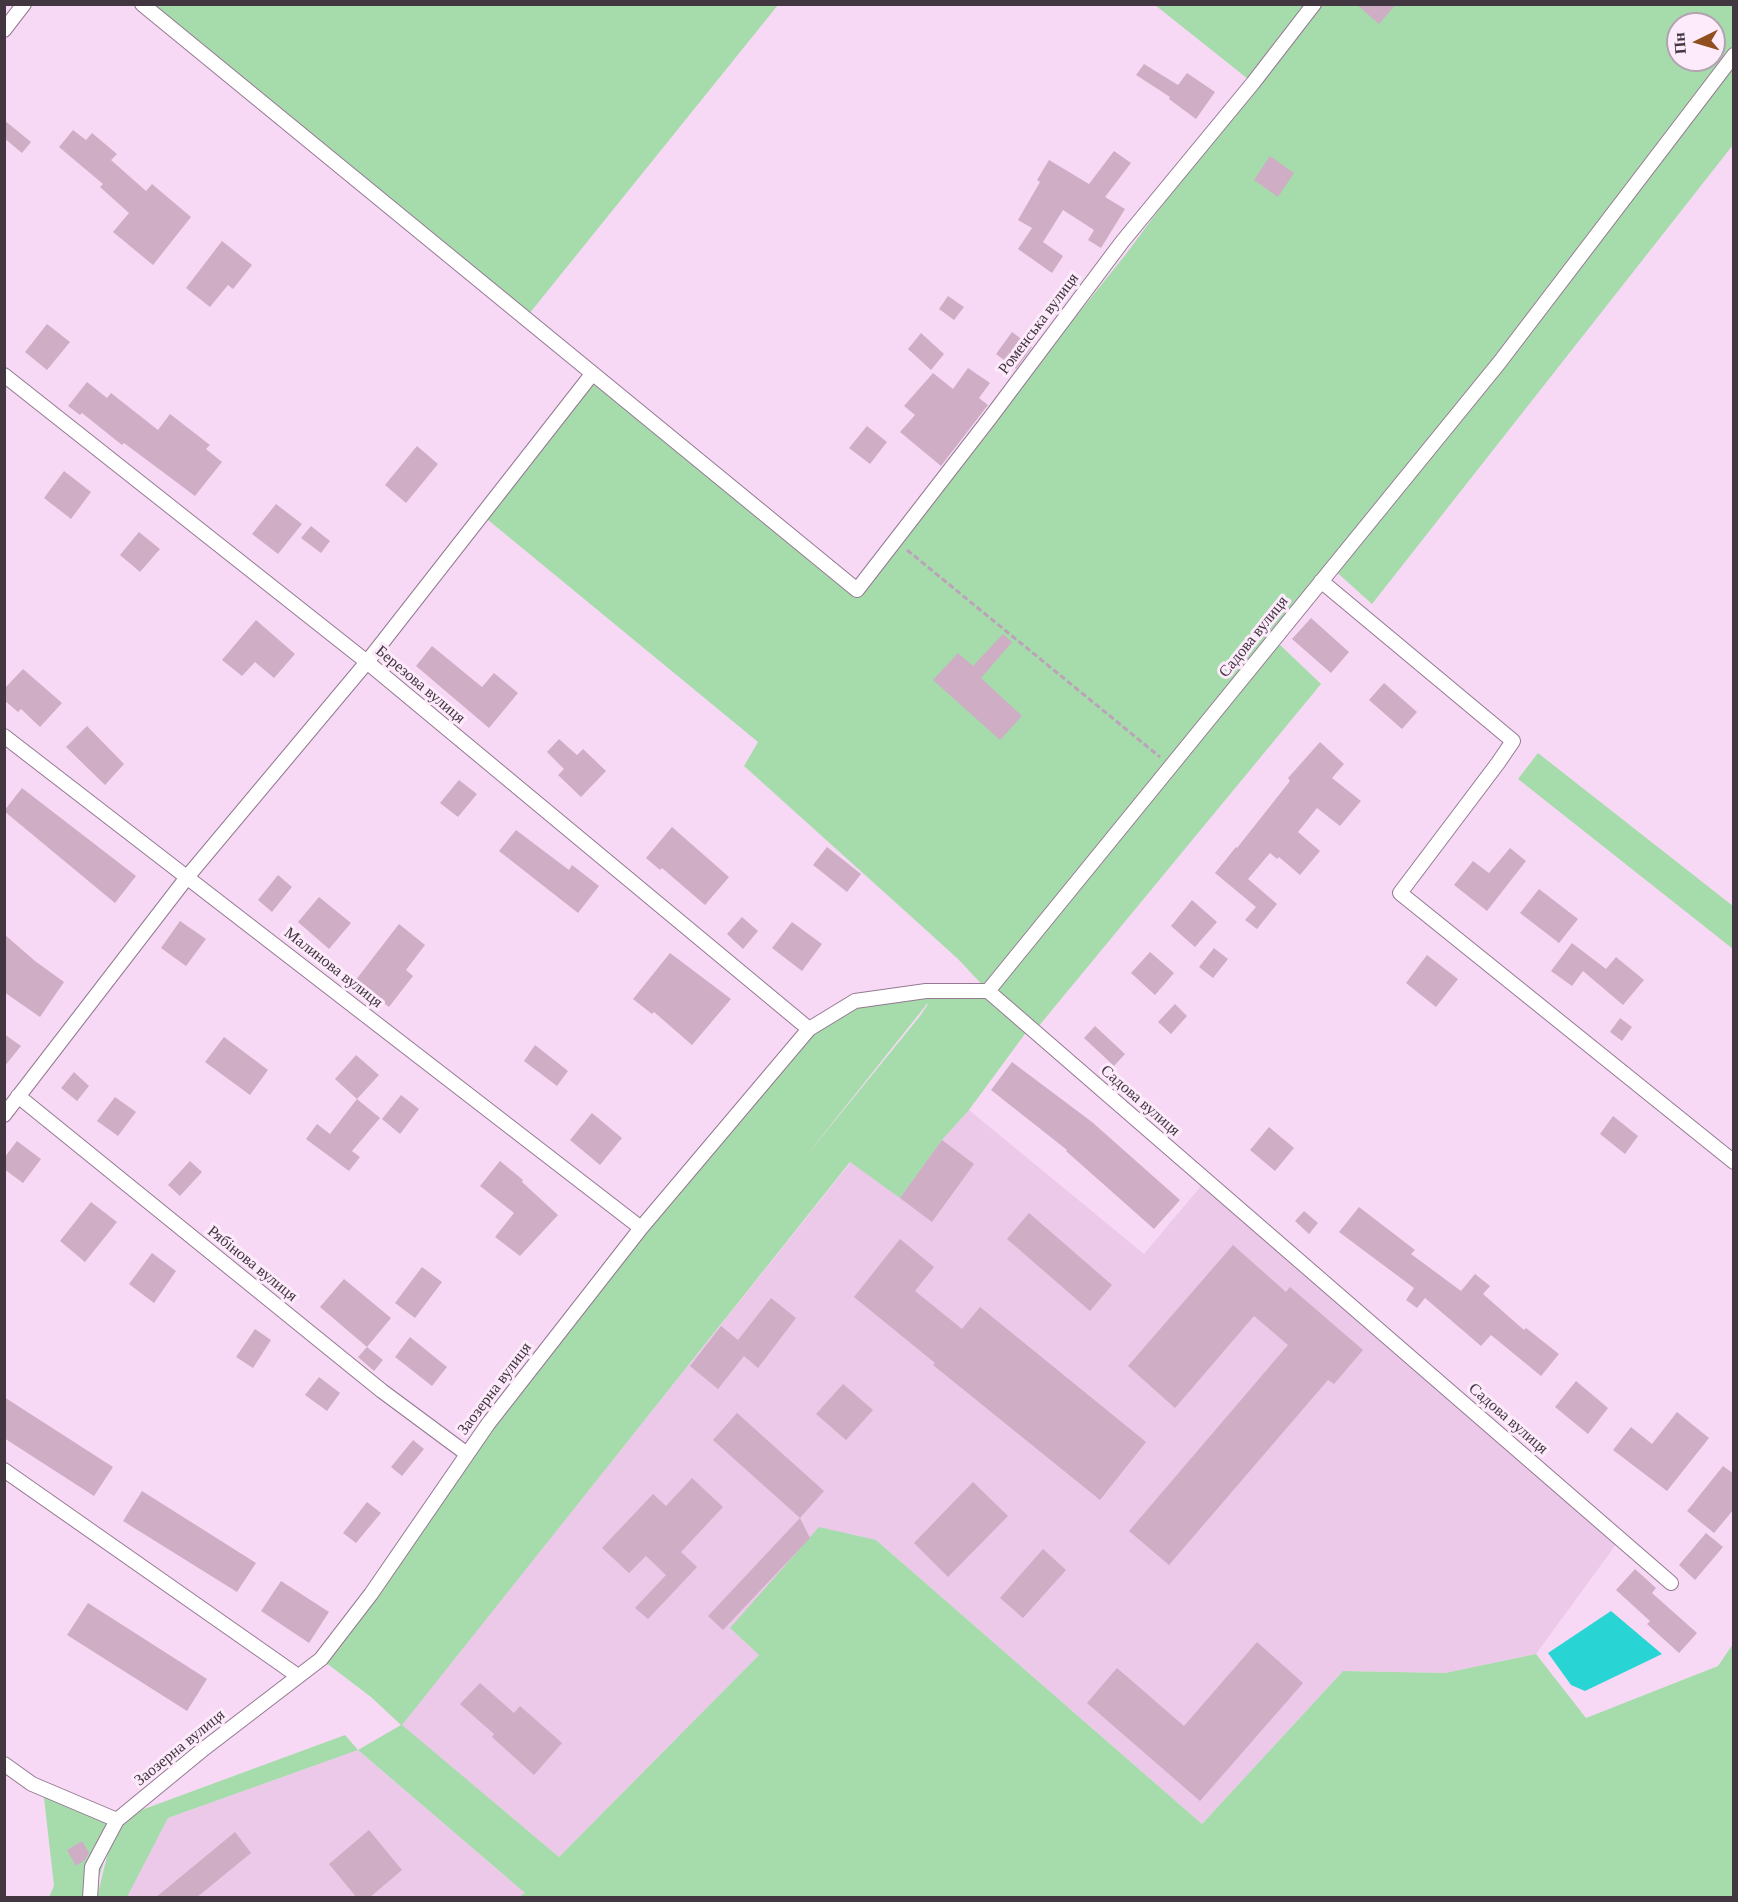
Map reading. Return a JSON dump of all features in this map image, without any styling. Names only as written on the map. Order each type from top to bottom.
[{"type":"street","points":[[4,30],[24,4]]},
{"type":"street","name":"Роменська вулиця","points":[[142,4],[857,590],[1122,242],[1314,4]]},
{"type":"street","name":"Садова вулиця","points":[[1671,1582],[988,991],[1499,363],[1734,54]]},
{"type":"street","name":"Березова вулиця","points":[[4,375],[366,662],[809,1029]]},
{"type":"street","points":[[4,1115],[188,876],[366,662],[589,378]]},
{"type":"street","points":[[1322,581],[1513,741],[1400,894],[1734,1161]]},
{"type":"street","name":"Малинова вулиця","points":[[4,736],[641,1228]]},
{"type":"street","name":"Заозерна вулиця","points":[[90,1898],[92,1867],[117,1820],[201,1751],[321,1659],[371,1594],[467,1454],[641,1228],[809,1029],[855,1001],[926,991],[988,991]]},
{"type":"street","name":"Рябінова вулиця","points":[[18,1096],[382,1391],[467,1454]]},
{"type":"street","points":[[4,1470],[298,1676]]},
{"type":"street","points":[[4,1764],[32,1784],[117,1820]]},
{"type":"path","points":[[895,540],[1171,765]]},
{"type":"shaded area","points":[[148,5],[778,5],[525,319]]},
{"type":"shaded area","points":[[1155,5],[1733,5],[1733,145],[1372,604],[1332,568],[1276,641],[1321,684],[1038,1027],[1030,1027],[900,1198],[850,1162],[402,1725],[559,1857],[759,1655],[730,1628],[819,1527],[876,1540],[1202,1824],[1343,1671],[1445,1673],[1536,1654],[1586,1718],[1718,1666],[1733,1644],[1733,1897],[519,1897],[525,1893],[358,1750],[401,1725],[371,1697],[321,1659],[467,1454],[809,1029],[855,1001],[987,990],[959,960],[744,766],[758,742],[482,515],[589,378],[857,589],[1126,254],[1253,83]],"holes":[[[928,1004],[920,1016],[802,1161]]]},
{"type":"shaded area","points":[[1538,753],[1733,906],[1733,949],[1518,779]]},
{"type":"shaded area","points":[[969,1110],[1144,1254],[1206,1180],[1620,1539],[1536,1654],[1445,1673],[1343,1671],[1202,1824],[876,1540],[730,1628],[759,1655],[559,1857],[401,1725],[851,1162],[942,1140]]},
{"type":"shaded area","points":[[1611,1611],[1662,1654],[1585,1691],[1571,1685],[1548,1653]]},
{"type":"shaded area","points":[[345,1735],[358,1750],[168,1818],[127,1897],[97,1897],[112,1836],[93,1897],[49,1897],[54,1886],[43,1789],[117,1819]]},
{"type":"shaded area","points":[[358,1750],[525,1893],[519,1898],[126,1897],[168,1818]]},
{"type":"building","points":[[1356,4],[1396,4],[1379,24]]},
{"type":"building","points":[[1144,64],[1178,85],[1187,73],[1215,92],[1196,119],[1169,99],[1170,97],[1136,75]]},
{"type":"building","points":[[4,120],[31,142],[22,153],[4,138]]},
{"type":"building","points":[[73,130],[86,140],[92,133],[117,154],[111,160],[146,191],[152,184],[191,217],[153,265],[113,232],[129,213],[100,187],[103,184],[59,147]]},
{"type":"building","points":[[1114,151],[1131,163],[1105,197],[1125,209],[1101,248],[1088,240],[1094,230],[1063,210],[1043,242],[1063,256],[1052,273],[1018,249],[1032,228],[1018,220],[1040,182],[1037,180],[1049,160],[1089,184]]},
{"type":"building","points":[[1270,156],[1294,173],[1278,197],[1254,180]]},
{"type":"building","points":[[222,241],[252,265],[233,289],[228,285],[210,307],[186,288]]},
{"type":"building","points":[[948,296],[964,307],[954,320],[939,309]]},
{"type":"building","points":[[47,324],[70,342],[47,370],[25,352]]},
{"type":"building","points":[[1012,332],[1032,347],[1016,369],[996,354]]},
{"type":"building","points":[[921,333],[944,354],[931,370],[908,349]]},
{"type":"building","points":[[968,368],[990,383],[979,398],[988,405],[941,466],[900,432],[915,415],[904,406],[933,373],[953,389]]},
{"type":"building","points":[[87,382],[107,398],[111,393],[158,430],[170,414],[210,445],[206,449],[222,462],[195,496],[124,443],[122,445],[82,413],[80,415],[68,406]]},
{"type":"building","points":[[867,426],[887,442],[870,464],[849,448]]},
{"type":"building","points":[[417,446],[438,464],[406,503],[385,485]]},
{"type":"building","points":[[64,471],[91,492],[71,519],[44,498]]},
{"type":"building","points":[[276,504],[302,524],[278,554],[252,534]]},
{"type":"building","points":[[311,526],[330,541],[321,553],[301,538]]},
{"type":"building","points":[[139,532],[160,549],[140,572],[120,555]]},
{"type":"building","points":[[1311,618],[1349,652],[1331,673],[1292,639]]},
{"type":"building","points":[[256,620],[295,654],[274,678],[255,662],[242,676],[222,660]]},
{"type":"building","points":[[1003,634],[1012,642],[981,678],[1022,716],[1000,740],[933,680],[958,653],[973,666]]},
{"type":"building","points":[[432,646],[482,687],[494,673],[518,693],[489,728],[416,666]]},
{"type":"building","points":[[23,669],[62,703],[40,727],[21,709],[18,712],[4,700],[4,689]]},
{"type":"building","points":[[1384,683],[1417,712],[1402,729],[1369,700]]},
{"type":"building","points":[[87,726],[124,764],[105,785],[66,747]]},
{"type":"building","points":[[559,739],[577,755],[583,749],[606,771],[581,797],[558,775],[564,769],[547,752]]},
{"type":"building","points":[[1320,742],[1344,764],[1332,778],[1361,801],[1340,826],[1317,808],[1298,832],[1320,851],[1300,875],[1279,857],[1277,859],[1270,853],[1248,879],[1277,904],[1257,929],[1245,920],[1256,907],[1215,873],[1290,781],[1288,778]]},
{"type":"building","points":[[459,780],[477,794],[458,817],[440,803]]},
{"type":"building","points":[[22,788],[136,876],[115,903],[4,811]]},
{"type":"building","points":[[672,827],[729,877],[705,905],[662,868],[660,870],[646,858]]},
{"type":"building","points":[[516,830],[569,870],[572,865],[599,886],[578,913],[499,851]]},
{"type":"building","points":[[827,847],[861,874],[847,892],[813,865]]},
{"type":"building","points":[[1510,848],[1526,861],[1487,911],[1454,885],[1473,861],[1489,873]]},
{"type":"building","points":[[278,875],[292,887],[272,912],[258,900]]},
{"type":"building","points":[[1539,889],[1578,919],[1559,943],[1520,913]]},
{"type":"building","points":[[319,897],[351,923],[329,949],[298,922]]},
{"type":"building","points":[[1192,900],[1217,922],[1195,947],[1171,926]]},
{"type":"building","points":[[742,917],[758,931],[743,949],[727,934]]},
{"type":"building","points":[[180,921],[206,939],[186,966],[161,948]]},
{"type":"building","points":[[792,922],[822,944],[802,971],[772,948]]},
{"type":"building","points":[[399,924],[425,945],[406,970],[413,976],[389,1007],[355,981]]},
{"type":"building","points":[[4,934],[64,982],[40,1017],[4,992]]},
{"type":"building","points":[[1572,943],[1606,969],[1616,957],[1644,980],[1623,1005],[1583,971],[1572,986],[1551,971]]},
{"type":"building","points":[[1214,948],[1228,959],[1213,978],[1199,967]]},
{"type":"building","points":[[1150,952],[1174,973],[1155,995],[1131,973]]},
{"type":"building","points":[[670,953],[731,999],[692,1045],[654,1012],[652,1014],[633,999]]},
{"type":"building","points":[[1427,955],[1458,979],[1436,1007],[1406,983]]},
{"type":"building","points":[[1175,1004],[1187,1016],[1171,1034],[1158,1022]]},
{"type":"building","points":[[1620,1018],[1632,1027],[1622,1041],[1610,1032]]},
{"type":"building","points":[[1095,1026],[1125,1054],[1114,1066],[1084,1038]]},
{"type":"building","points":[[4,1034],[21,1046],[4,1067]]},
{"type":"building","points":[[224,1037],[268,1070],[250,1095],[205,1062]]},
{"type":"building","points":[[535,1045],[568,1071],[557,1086],[524,1061]]},
{"type":"building","points":[[356,1055],[379,1075],[357,1099],[335,1079]]},
{"type":"building","points":[[1012,1062],[1092,1122],[1180,1200],[1154,1229],[1067,1150],[991,1090]]},
{"type":"building","points":[[74,1072],[89,1086],[77,1101],[61,1088]]},
{"type":"building","points":[[401,1095],[419,1109],[400,1134],[382,1119]]},
{"type":"building","points":[[115,1097],[136,1112],[118,1136],[97,1121]]},
{"type":"building","points":[[357,1099],[380,1118],[352,1151],[360,1157],[349,1171],[306,1139],[317,1124],[330,1134]]},
{"type":"building","points":[[592,1113],[622,1138],[600,1165],[570,1140]]},
{"type":"building","points":[[1613,1116],[1638,1136],[1625,1154],[1600,1134]]},
{"type":"building","points":[[1269,1127],[1294,1148],[1275,1171],[1250,1150]]},
{"type":"building","points":[[942,1140],[974,1164],[932,1222],[900,1198]]},
{"type":"building","points":[[17,1141],[41,1159],[23,1183],[4,1169],[4,1158]]},
{"type":"building","points":[[190,1161],[202,1172],[180,1196],[168,1185]]},
{"type":"building","points":[[500,1161],[558,1215],[520,1256],[495,1237],[514,1213],[480,1186]]},
{"type":"building","points":[[91,1202],[117,1222],[85,1262],[60,1241]]},
{"type":"building","points":[[1359,1207],[1415,1250],[1411,1254],[1461,1291],[1475,1274],[1490,1286],[1483,1294],[1524,1330],[1526,1328],[1559,1354],[1541,1376],[1491,1335],[1481,1346],[1425,1298],[1417,1308],[1406,1300],[1414,1288],[1339,1232]]},
{"type":"building","points":[[1304,1211],[1318,1223],[1309,1234],[1295,1221]]},
{"type":"building","points":[[1029,1213],[1112,1285],[1090,1311],[1007,1239]]},
{"type":"building","points":[[900,1239],[934,1267],[915,1291],[962,1329],[980,1307],[1146,1442],[1100,1500],[933,1365],[935,1363],[854,1297]]},
{"type":"building","points":[[1233,1245],[1286,1292],[1290,1287],[1363,1350],[1334,1384],[1328,1380],[1169,1565],[1129,1531],[1288,1345],[1254,1316],[1175,1408],[1128,1366]]},
{"type":"building","points":[[152,1253],[176,1271],[154,1303],[129,1284]]},
{"type":"building","points":[[422,1267],[442,1282],[415,1318],[395,1303]]},
{"type":"building","points":[[344,1279],[391,1318],[367,1347],[320,1307]]},
{"type":"building","points":[[771,1298],[796,1318],[758,1368],[744,1356],[718,1389],[690,1366],[721,1326],[738,1340]]},
{"type":"building","points":[[255,1329],[271,1340],[253,1368],[236,1357]]},
{"type":"building","points":[[410,1337],[447,1367],[432,1386],[395,1357]]},
{"type":"building","points":[[367,1347],[383,1360],[374,1371],[358,1357]]},
{"type":"building","points":[[319,1377],[340,1393],[327,1411],[305,1395]]},
{"type":"building","points":[[1576,1381],[1608,1408],[1588,1434],[1555,1407]]},
{"type":"building","points":[[843,1384],[873,1410],[846,1440],[816,1414]]},
{"type":"building","points":[[4,1397],[113,1467],[94,1496],[4,1438]]},
{"type":"building","points":[[1677,1412],[1709,1438],[1667,1491],[1613,1450],[1631,1427],[1652,1444]]},
{"type":"building","points":[[737,1413],[824,1491],[800,1518],[713,1440]]},
{"type":"building","points":[[413,1440],[424,1449],[402,1476],[391,1467]]},
{"type":"building","points":[[1723,1466],[1734,1474],[1734,1509],[1714,1533],[1687,1511]]},
{"type":"building","points":[[692,1478],[723,1507],[681,1552],[697,1567],[648,1619],[635,1608],[666,1575],[646,1556],[629,1573],[602,1548],[653,1494],[666,1506]]},
{"type":"building","points":[[973,1482],[1008,1516],[948,1577],[914,1543]]},
{"type":"building","points":[[142,1491],[256,1563],[237,1592],[123,1521]]},
{"type":"building","points":[[367,1502],[381,1513],[356,1543],[343,1533]]},
{"type":"building","points":[[800,1518],[810,1538],[723,1630],[708,1616]]},
{"type":"building","points":[[1706,1533],[1723,1547],[1695,1580],[1679,1565]]},
{"type":"building","points":[[1043,1549],[1066,1570],[1023,1618],[1000,1598]]},
{"type":"building","points":[[1635,1569],[1656,1588],[1652,1593],[1697,1633],[1679,1653],[1647,1624],[1650,1621],[1616,1590]]},
{"type":"building","points":[[281,1581],[329,1612],[309,1643],[261,1611]]},
{"type":"building","points":[[88,1603],[207,1679],[187,1711],[67,1635]]},
{"type":"building","points":[[1257,1642],[1303,1683],[1200,1801],[1087,1703],[1117,1668],[1184,1726]]},
{"type":"building","points":[[480,1683],[514,1713],[520,1706],[562,1743],[534,1775],[492,1737],[494,1734],[460,1704]]},
{"type":"building","points":[[369,1830],[402,1870],[369,1898],[357,1898],[329,1864]]},
{"type":"building","points":[[235,1832],[251,1853],[196,1898],[155,1898]]},
{"type":"building","points":[[82,1841],[89,1853],[85,1860],[76,1866],[67,1850]]}]
